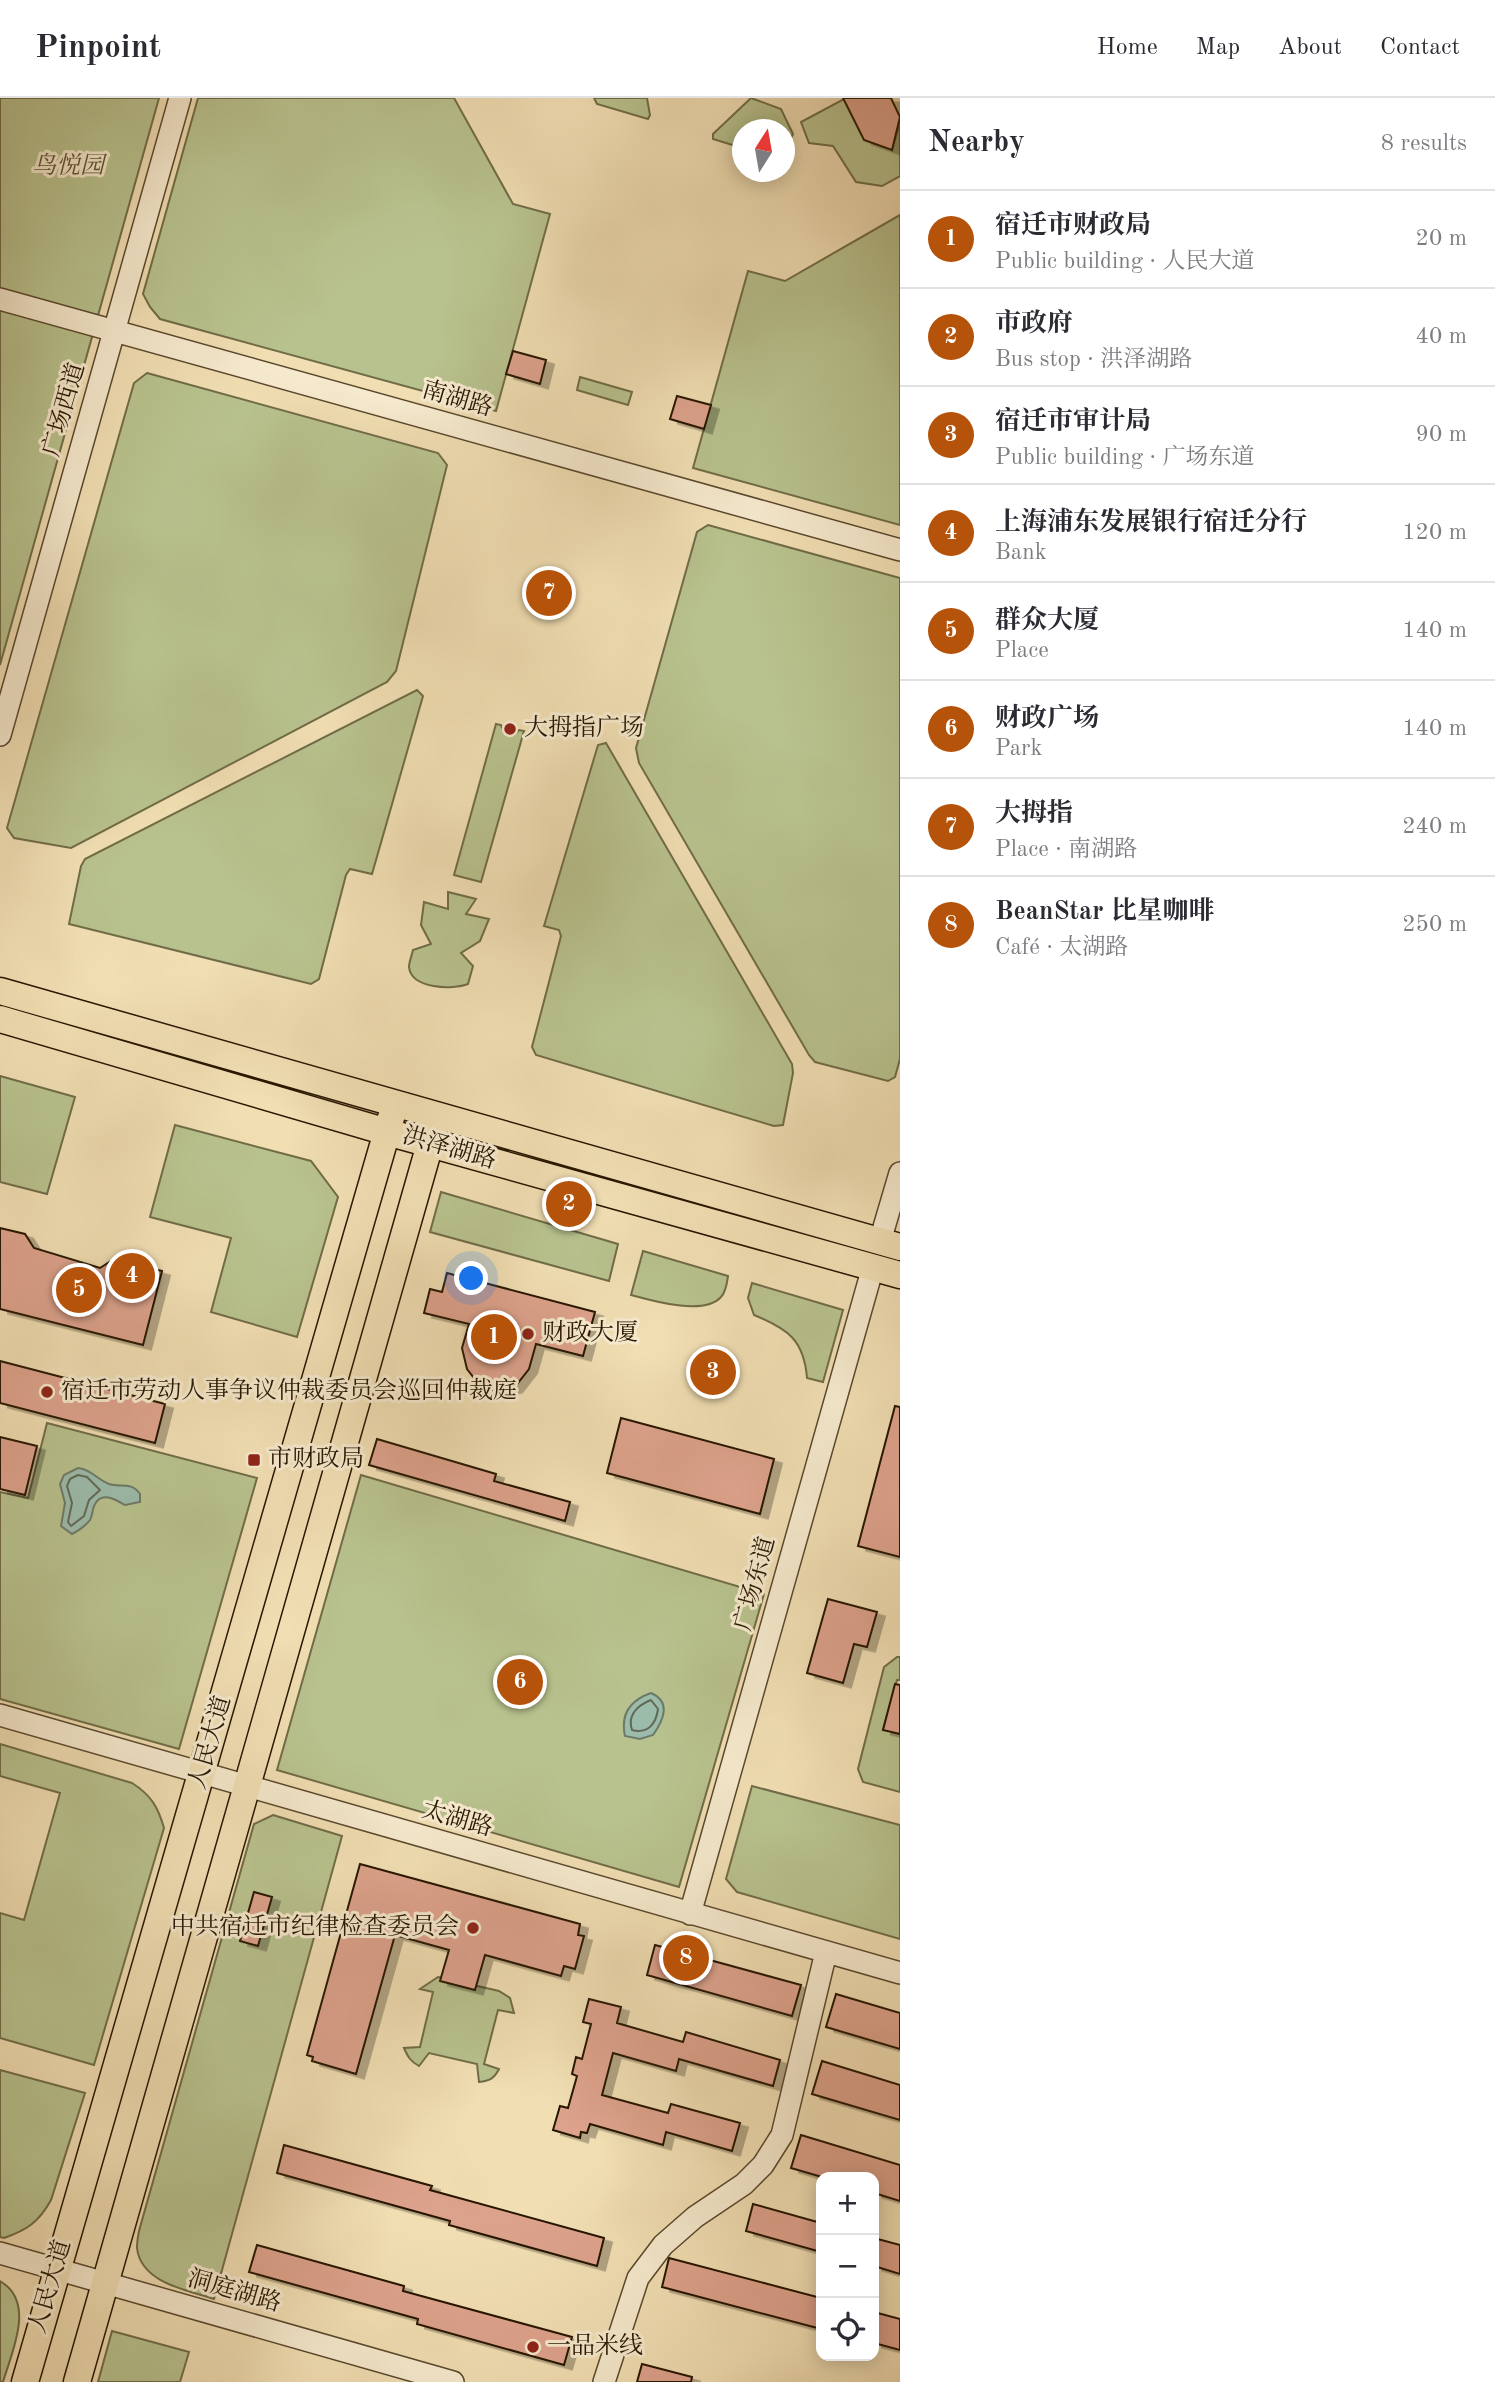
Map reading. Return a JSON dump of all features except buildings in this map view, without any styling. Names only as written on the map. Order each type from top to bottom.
[{"type":"main road","name":"洪泽湖路","points":[[0,991],[890,1244]]},
{"type":"main road","name":"洪泽湖路","points":[[0,1019],[387,1132],[900,1275]]},
{"type":"main road","name":"人民大道","points":[[25,2382],[395,1104]]},
{"type":"main road","name":"人民大道","points":[[78,2382],[438,1116]]},
{"type":"street","name":"广场西道","points":[[0,736],[180,98]]},
{"type":"street","name":"南湖路","points":[[0,299],[900,550]]},
{"type":"street","points":[[890,1244],[900,1173]]},
{"type":"street","name":"广场东道","points":[[690,1914],[873,1267]]},
{"type":"street","name":"太湖路","points":[[0,1715],[900,1973]]},
{"type":"street","points":[[604,2382],[638,2278],[663,2245],[695,2217],[744,2184],[763,2165],[782,2135],[826,1952]]},
{"type":"street","name":"洞庭湖路","points":[[0,2253],[453,2382]]},
{"type":"green space","name":"鸟悦园","points":[[0,98],[159,98],[0,665]]},
{"type":"green space","points":[[198,98],[454,98],[513,204],[550,214],[496,411],[160,319],[143,294]]},
{"type":"green space","points":[[594,98],[647,98],[650,115],[648,119],[597,104]]},
{"type":"green space","points":[[751,98],[781,109],[786,119],[732,119],[732,145],[713,139],[713,134]]},
{"type":"green space","points":[[844,99],[892,150],[900,122],[900,176],[882,186],[856,182],[833,146],[809,143],[801,122]]},
{"type":"green space","points":[[900,215],[900,525],[693,468],[748,271],[785,281]]},
{"type":"green space","points":[[147,373],[438,453],[447,465],[396,671],[387,682],[71,848],[14,838],[7,828],[134,383]]},
{"type":"green space","points":[[580,377],[632,392],[628,405],[577,390]]},
{"type":"green space","points":[[708,525],[900,578],[900,1059],[895,1077],[888,1081],[815,1062],[809,1055],[639,763],[636,748],[697,532]]},
{"type":"green space","points":[[417,690],[423,696],[372,874],[350,869],[346,875],[319,979],[311,984],[69,924],[81,866],[85,859]]},
{"type":"green space","points":[[496,724],[501,725],[509,734],[524,731],[481,882],[454,875]]},
{"type":"green space","points":[[606,743],[792,1064],[793,1073],[783,1125],[774,1126],[536,1055],[532,1047],[561,936],[559,930],[544,926],[598,745]]},
{"type":"green space","points":[[448,892],[476,899],[466,914],[489,919],[480,941],[461,953],[473,966],[468,984],[443,987],[417,980],[409,967],[413,950],[431,944],[421,925],[424,902],[448,909]]},
{"type":"green space","points":[[0,1076],[75,1097],[47,1194],[0,1182]]},
{"type":"green space","points":[[175,1125],[311,1161],[338,1197],[297,1337],[211,1312],[231,1238],[150,1217]]},
{"type":"green space","points":[[441,1192],[618,1244],[609,1281],[430,1232]]},
{"type":"green space","points":[[643,1251],[728,1276],[724,1293],[713,1303],[703,1306],[678,1305],[631,1295]]},
{"type":"green space","points":[[752,1283],[843,1310],[823,1382],[807,1378],[798,1345],[785,1331],[754,1315],[748,1298]]},
{"type":"green space","points":[[47,1423],[257,1478],[179,1749],[0,1699],[0,1492],[28,1498]]},
{"type":"green space","points":[[361,1475],[764,1594],[679,1887],[277,1770]]},
{"type":"green space","points":[[900,1657],[900,1680],[897,1680],[883,1729],[900,1734],[900,1792],[863,1782],[858,1769],[884,1667]]},
{"type":"green space","points":[[0,1744],[132,1783],[153,1802],[164,1828],[94,2065],[0,2038],[0,1913],[24,1920],[60,1793],[0,1776]]},
{"type":"green space","points":[[752,1786],[900,1825],[900,1939],[737,1892],[726,1879]]},
{"type":"green space","points":[[273,1815],[342,1836],[214,2299],[167,2283],[147,2269],[140,2260],[137,2248],[139,2231],[254,1824]]},
{"type":"green space","points":[[438,1977],[499,1991],[510,1998],[514,2013],[498,2010],[484,2064],[499,2069],[491,2079],[479,2082],[477,2064],[429,2053],[419,2066],[407,2054],[404,2048],[420,2047],[433,1992],[420,1989]]},
{"type":"green space","points":[[0,2070],[85,2093],[51,2200],[32,2224],[4,2238],[0,2237]]},
{"type":"green space","points":[[0,2281],[11,2290],[17,2301],[19,2314],[15,2342],[3,2382],[0,2382]]},
{"type":"green space","points":[[112,2331],[189,2352],[180,2382],[98,2382]]},
{"type":"water","points":[[78,1468],[109,1484],[137,1490],[140,1502],[125,1505],[109,1498],[101,1498],[95,1504],[90,1520],[72,1534],[61,1526],[65,1503],[60,1484],[64,1475]]},
{"type":"water","points":[[651,1693],[662,1701],[664,1712],[657,1730],[653,1735],[640,1739],[625,1736],[624,1721],[629,1708],[638,1699]]},
{"type":"place","name":"大拇指","points":[[549,593]]},
{"type":"place","name":"大拇指广场","points":[[510,729]]},
{"type":"place","name":"市政府","points":[[569,1204]]},
{"type":"place","name":"上海浦东发展银行宿迁分行","points":[[132,1276]]},
{"type":"place","name":"群众大厦","points":[[79,1290]]},
{"type":"place","name":"财政大厦","points":[[528,1334]]},
{"type":"place","name":"宿迁市财政局","points":[[494,1337]]},
{"type":"place","name":"宿迁市审计局","points":[[713,1372]]},
{"type":"place","name":"宿迁市劳动人事争议仲裁委员会巡回仲裁庭","points":[[47,1392]]},
{"type":"place","name":"市财政局","points":[[254,1460]]},
{"type":"place","name":"财政广场","points":[[520,1682]]},
{"type":"place","name":"中共宿迁市纪律检查委员会","points":[[473,1928]]},
{"type":"place","name":"BeanStar 比星咖啡","points":[[686,1958]]},
{"type":"place","name":"一品米线","points":[[533,2347]]}]
